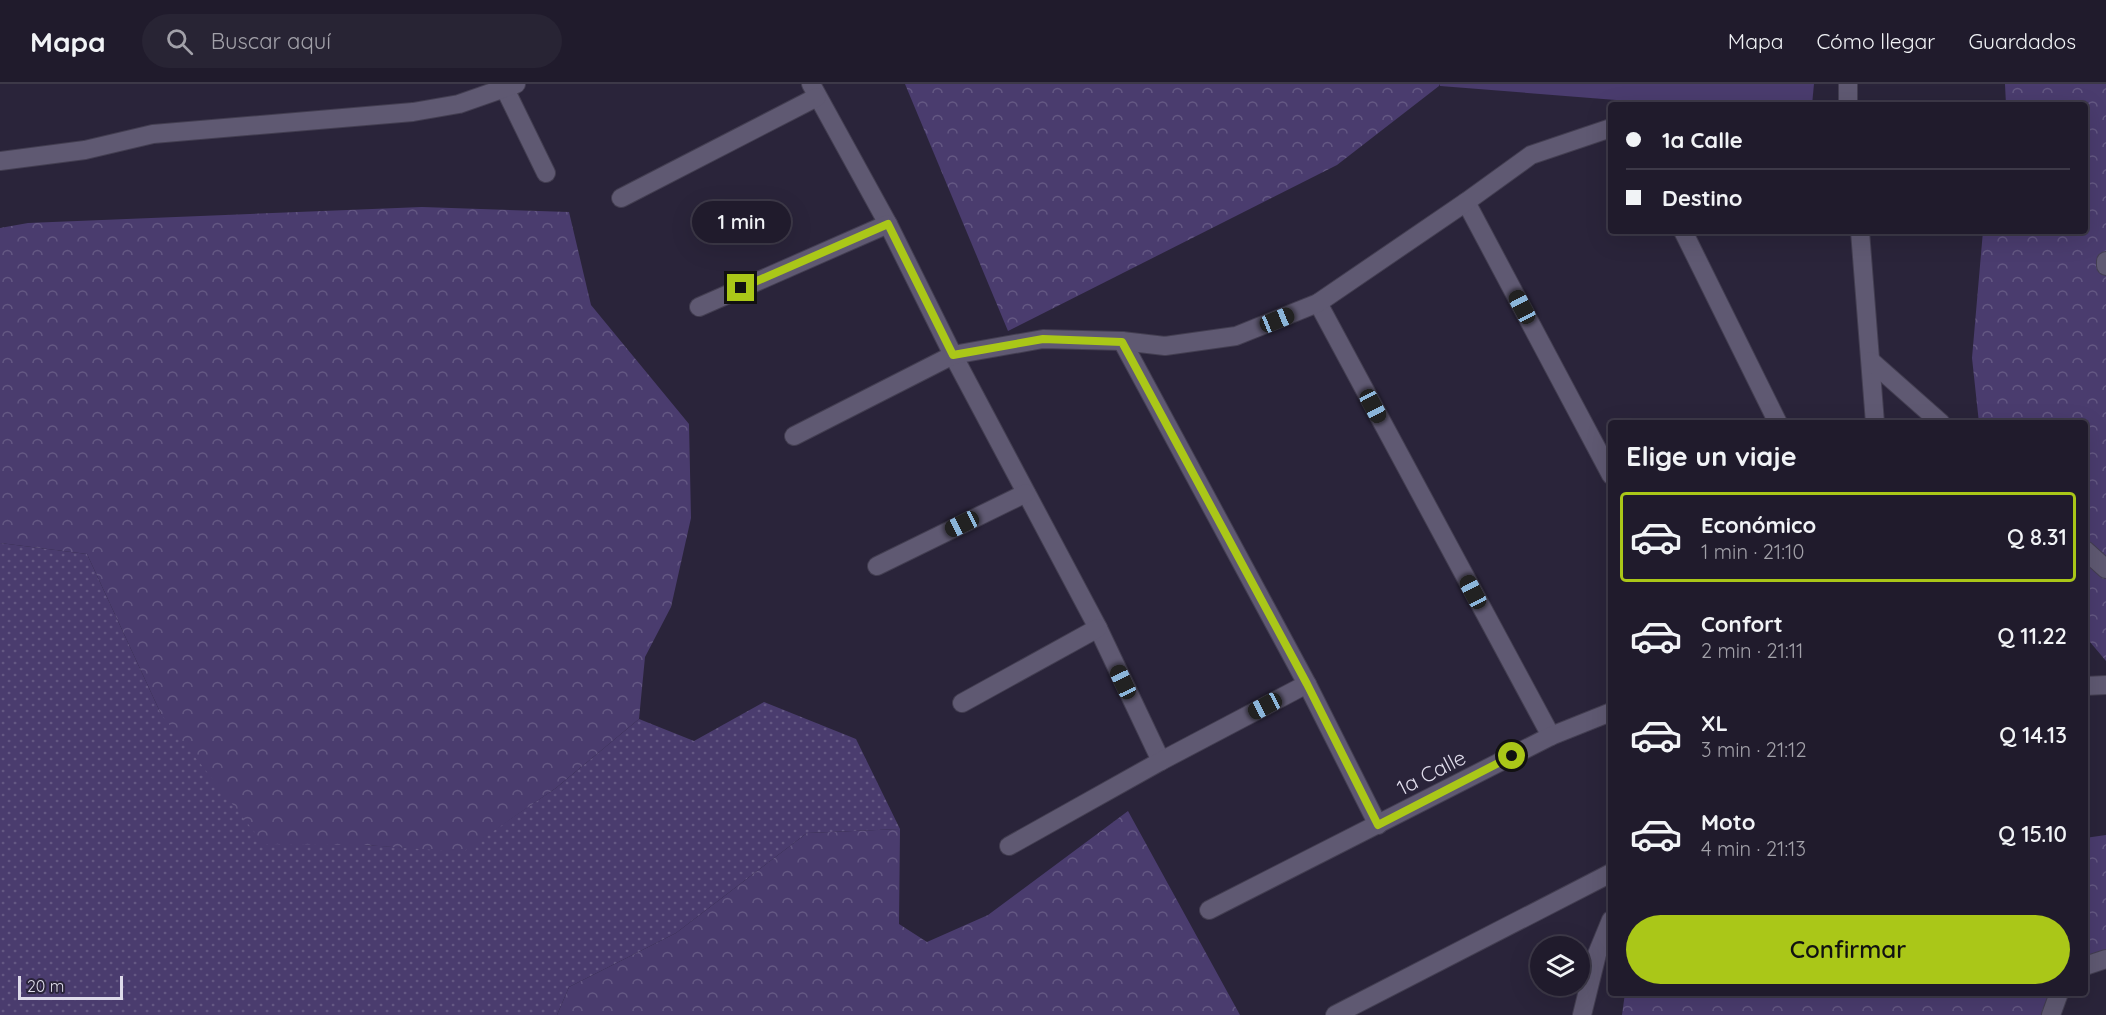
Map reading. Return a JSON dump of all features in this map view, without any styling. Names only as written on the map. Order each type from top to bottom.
[{"type":"street","points":[[1848,84],[1848,102]]},
{"type":"street","points":[[0,161],[85,150],[153,134],[413,112],[459,104],[511,87],[546,173]]},
{"type":"street","points":[[621,198],[814,90],[888,224],[953,355],[1098,628],[1161,761]]},
{"type":"street","points":[[794,436],[953,355],[1043,339],[1166,346],[1236,336],[1318,303],[1531,155],[1608,129]]},
{"type":"street","points":[[1466,202],[1608,469]]},
{"type":"street","points":[[699,307],[888,224]]},
{"type":"street","points":[[1684,234],[1777,420]]},
{"type":"street","points":[[1860,234],[1875,420]]},
{"type":"street","points":[[2106,261],[2106,266]]},
{"type":"street","points":[[1318,303],[1551,736]]},
{"type":"street","points":[[1122,342],[1307,684],[1378,825]]},
{"type":"street","points":[[1871,361],[1938,420]]},
{"type":"street","points":[[877,566],[1026,493]]},
{"type":"street","points":[[2088,553],[2106,569]]},
{"type":"street","points":[[962,703],[1098,628]]},
{"type":"street","points":[[1009,846],[1161,761],[1307,684]]},
{"type":"street","points":[[2088,686],[2106,685]]},
{"type":"street","name":"1a Calle","points":[[1209,910],[1551,736],[1608,713]]},
{"type":"street","points":[[1335,1015],[1608,875]]},
{"type":"street","points":[[1582,1015],[1597,954],[1608,927]]},
{"type":"street","points":[[2088,965],[2106,958]]},
{"type":"street","points":[[2050,1015],[2058,996]]},
{"type":"green space","points":[[905,84],[1439,84],[1439,86],[1337,165],[1008,331]]},
{"type":"green space","points":[[1439,84],[1814,84],[1812,102],[1641,102],[1440,86]]},
{"type":"green space","points":[[2005,84],[2106,84],[2106,661],[2088,640],[2088,420],[1979,420],[1972,358],[1983,234],[2088,234],[2088,102],[2006,102]]},
{"type":"green space","points":[[422,207],[569,212],[591,305],[689,424],[691,518],[671,607],[645,657],[639,719],[556,788],[463,852],[364,845],[264,844],[161,714],[87,554],[0,543],[0,228],[28,223]]},
{"type":"green space","points":[[0,543],[87,554],[161,714],[364,845],[463,851],[556,788],[639,719],[694,741],[764,702],[856,739],[900,829],[807,833],[676,933],[569,987],[557,1015],[0,1015]]},
{"type":"green space","points":[[1128,811],[1240,1015],[557,1015],[569,987],[676,933],[807,833],[900,829],[899,924],[927,942],[988,915]]},
{"type":"green space","points":[[2106,835],[2106,951],[2088,965],[2088,838]]},
{"type":"green space","points":[[1625,996],[2057,996],[2043,1015],[1622,1015]]},
{"type":"route","points":[[741,288],[888,224],[953,355],[1043,339],[1122,342],[1307,684],[1378,825],[1512,756]]}]
